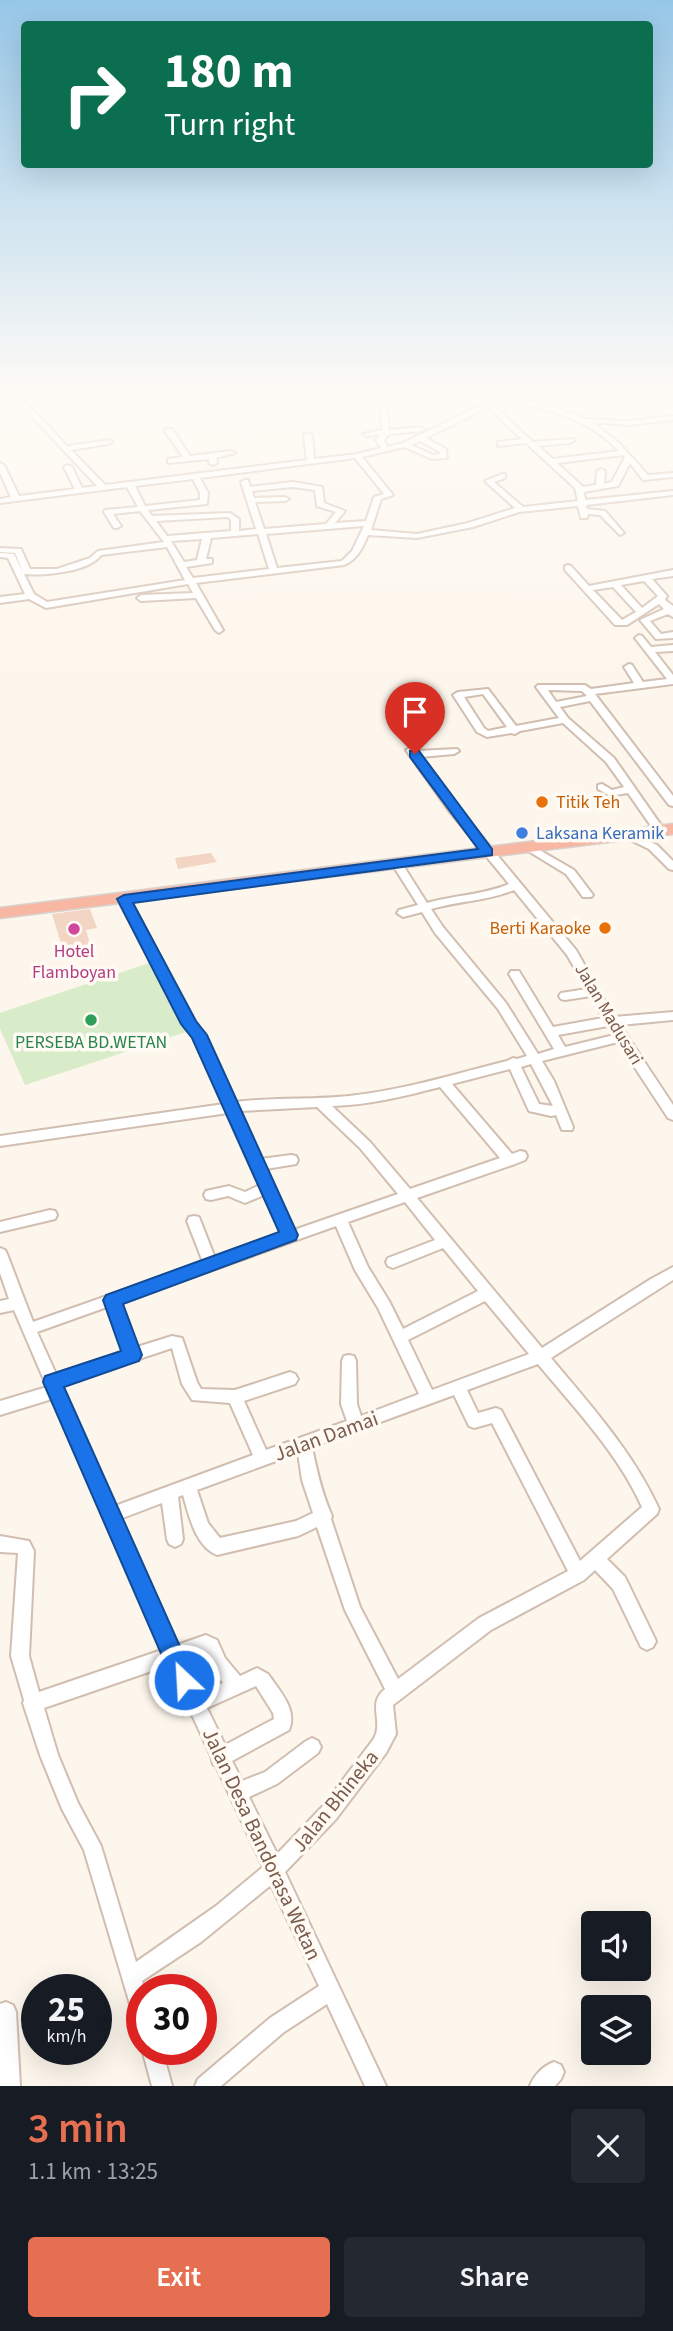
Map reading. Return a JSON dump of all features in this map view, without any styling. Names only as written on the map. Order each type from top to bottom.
[{"type":"highway","points":[[0,913],[650,832]]},
{"type":"street","points":[[12,491],[16,499]]},
{"type":"street","points":[[0,501],[77,491]]},
{"type":"street","points":[[133,491],[192,581],[219,631]]},
{"type":"street","points":[[108,513],[204,502],[203,491]]},
{"type":"street","points":[[248,491],[274,571]]},
{"type":"street","points":[[278,507],[285,499],[287,491]]},
{"type":"street","points":[[319,491],[320,504],[341,509],[341,514],[329,525]]},
{"type":"street","points":[[0,553],[12,558],[30,596],[46,605],[192,581],[349,561],[370,523],[378,497],[389,495],[386,491]]},
{"type":"street","points":[[501,491],[521,509]]},
{"type":"street","points":[[580,491],[583,510]]},
{"type":"street","points":[[583,510],[671,491]]},
{"type":"street","points":[[250,499],[285,499]]},
{"type":"street","points":[[101,502],[117,526]]},
{"type":"street","points":[[365,532],[416,536],[470,525],[521,509],[602,513],[620,533]]},
{"type":"street","points":[[197,537],[198,516]]},
{"type":"street","points":[[150,519],[233,516],[235,533]]},
{"type":"street","points":[[0,553],[18,551],[24,569],[31,573],[58,571],[93,560],[98,553],[197,537],[370,523]]},
{"type":"street","points":[[182,565],[205,562],[207,536]]},
{"type":"street","points":[[568,568],[618,623],[624,623],[663,596],[646,578]]},
{"type":"street","points":[[587,589],[673,573]]},
{"type":"street","points":[[615,584],[641,612]]},
{"type":"street","points":[[141,598],[200,595]]},
{"type":"street","points":[[0,600],[30,596]]},
{"type":"street","points":[[660,600],[672,611],[644,620],[659,637],[673,635]]},
{"type":"street","points":[[553,705],[640,685],[673,681],[639,639]]},
{"type":"street","points":[[648,650],[673,648]]},
{"type":"street","points":[[628,667],[640,685]]},
{"type":"street","points":[[673,803],[581,686],[541,687],[565,720],[610,760],[631,789],[650,832],[653,847],[673,867]]},
{"type":"street","points":[[515,731],[485,691],[458,695],[484,733],[490,735],[515,731],[565,720]]},
{"type":"street","name":"Jalan Madusari","points":[[454,751],[413,752],[487,852],[572,953],[611,1021],[673,1115]]},
{"type":"street","points":[[602,788],[607,792],[631,789]]},
{"type":"street","points":[[529,847],[570,872],[587,895]]},
{"type":"street","points":[[397,864],[439,930],[502,1006],[562,1109],[567,1127]]},
{"type":"street","points":[[403,913],[451,900],[492,895],[515,886]]},
{"type":"street","points":[[124,899],[189,1024],[199,1035],[289,1235]]},
{"type":"street","points":[[515,974],[561,1050]]},
{"type":"street","points":[[565,996],[593,992]]},
{"type":"street","points":[[550,1032],[611,1021],[673,1016]]},
{"type":"street","points":[[0,1141],[232,1107],[348,1101],[621,1037]]},
{"type":"street","points":[[513,1062],[534,1108],[551,1111],[562,1109]]},
{"type":"street","points":[[29,1329],[289,1235],[409,1197],[515,1158],[442,1081]]},
{"type":"street","points":[[304,1444],[310,1480],[353,1610],[395,1691],[485,1624],[578,1574],[643,1519],[651,1509],[651,1504],[609,1439],[365,1145],[320,1102]]},
{"type":"street","points":[[256,1165],[291,1160]]},
{"type":"street","points":[[211,1195],[229,1191],[244,1198],[267,1188]]},
{"type":"street","points":[[0,1227],[50,1215]]},
{"type":"street","points":[[340,1219],[362,1270],[381,1298],[428,1398]]},
{"type":"street","points":[[194,1221],[211,1264]]},
{"type":"street","points":[[393,1262],[444,1242]]},
{"type":"street","name":"Jalan Desa Bandorasa Wetan","points":[[0,1254],[29,1329],[219,1758],[376,2086]]},
{"type":"street","points":[[541,1356],[579,1336],[634,1294],[673,1273]]},
{"type":"street","points":[[400,1337],[487,1293]]},
{"type":"street","points":[[113,1300],[132,1355]]},
{"type":"street","points":[[0,1307],[18,1303]]},
{"type":"street","points":[[0,1408],[132,1355],[177,1342],[190,1384],[197,1395],[235,1397],[290,1380]]},
{"type":"street","name":"Jalan Damai","points":[[110,1515],[541,1356]]},
{"type":"street","points":[[349,1361],[349,1404],[356,1425]]},
{"type":"street","points":[[458,1387],[474,1421],[496,1415],[578,1574]]},
{"type":"street","points":[[235,1397],[262,1459]]},
{"type":"street","points":[[188,1486],[201,1527],[217,1547],[298,1528],[324,1516]]},
{"type":"street","points":[[169,1493],[175,1539]]},
{"type":"street","points":[[0,1544],[23,1546],[26,1552],[20,1656],[49,1755],[71,1809],[92,1846],[130,1974]]},
{"type":"street","points":[[596,1559],[619,1583],[647,1641]]},
{"type":"street","points":[[32,1703],[206,1644],[211,1646],[219,1664],[236,1685]]},
{"type":"street","points":[[196,1704],[251,1678],[262,1680],[285,1718],[283,1724],[219,1758]]},
{"type":"street","name":"Jalan Bhineka","points":[[275,1872],[327,1818],[384,1739],[387,1727],[383,1705],[395,1691]]},
{"type":"street","points":[[237,1792],[271,1778],[312,1747]]},
{"type":"street","points":[[137,1974],[188,1940],[275,1872]]},
{"type":"street","points":[[205,2086],[277,2025],[331,1990]]},
{"type":"street","points":[[6,2012],[10,2086]]},
{"type":"street","points":[[156,2065],[162,2086]]},
{"type":"green space","name":"PERSEBA BD.WETAN","points":[[152,962],[189,1031],[25,1085],[0,1029],[0,1013]]},
{"type":"building","points":[[211,853],[217,862],[178,869],[175,858]]},
{"type":"building","name":"Hotel Flamboyan","points":[[90,909],[97,928],[86,930],[91,947],[64,953],[52,914]]},
{"type":"place","name":"Titik Teh","points":[[542,802]]},
{"type":"place","name":"Laksana Keramik","points":[[522,833]]},
{"type":"place","name":"Berti Karaoke","points":[[605,928]]},
{"type":"place","name":"Hotel Flamboyan","points":[[74,929]]},
{"type":"place","name":"PERSEBA BD.WETAN","points":[[91,1020]]},
{"type":"route","points":[[184,1680],[52,1382],[132,1355],[113,1300],[289,1235],[199,1035],[189,1024],[124,899],[487,852],[415,754]]}]
